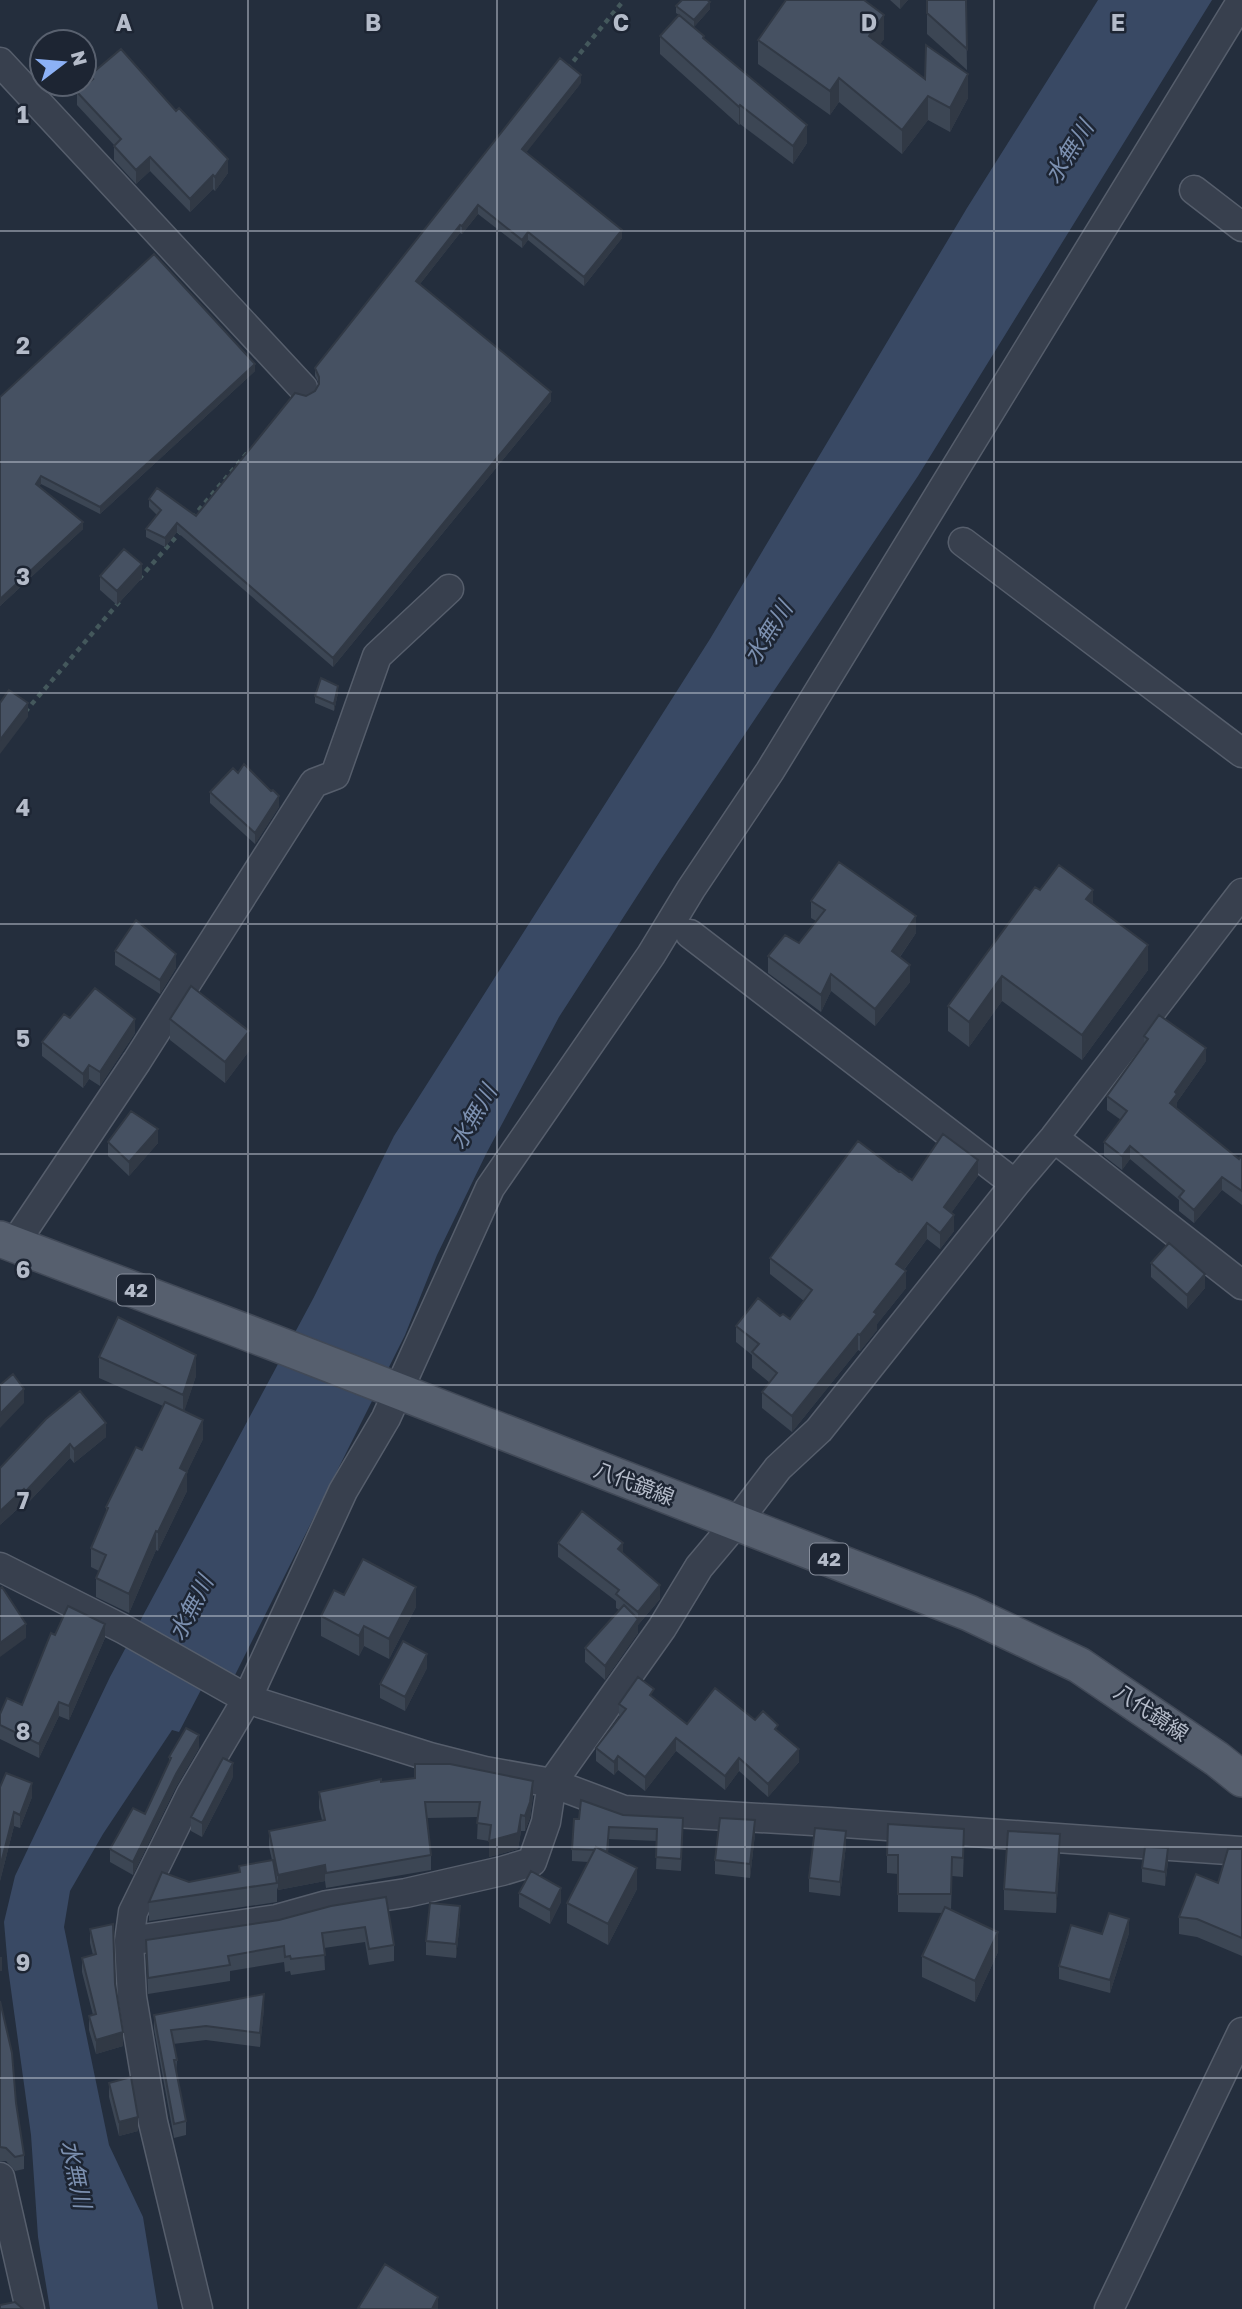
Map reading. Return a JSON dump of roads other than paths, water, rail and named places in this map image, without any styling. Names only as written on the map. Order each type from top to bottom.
[{"type":"main road","name":"八代鏡線","points":[[7,1241],[969,1613],[1079,1665],[1242,1779]]},
{"type":"street","points":[[204,2305],[153,2122],[132,1997],[129,1941],[133,1912],[191,1794],[247,1699],[343,1491],[386,1418],[395,1391],[490,1188],[651,955],[769,771],[1242,0]]},
{"type":"street","points":[[0,62],[303,388]]},
{"type":"street","points":[[1194,190],[1242,227]]},
{"type":"street","points":[[963,542],[1242,753]]},
{"type":"street","points":[[7,1241],[137,1061],[314,783],[335,775],[377,656],[449,589]]},
{"type":"street","points":[[129,1941],[278,1919],[327,1905],[418,1891],[532,1862],[546,1822],[552,1783],[662,1628],[699,1567],[778,1468],[820,1430],[1054,1138],[1242,893]]},
{"type":"street","points":[[690,934],[1015,1184]]},
{"type":"street","points":[[1054,1138],[1242,1285]]},
{"type":"street","points":[[0,1567],[125,1630],[247,1699],[430,1757],[552,1783],[624,1811],[844,1823],[1242,1852]]},
{"type":"street","points":[[1110,2309],[1242,2032]]},
{"type":"street","points":[[0,2177],[30,2309]]},
{"type":"water","name":"水無川","points":[[1098,0],[1212,0],[918,476],[661,859],[559,1017],[486,1154],[437,1255],[405,1335],[235,1675],[214,1665],[179,1732],[172,1730],[103,1834],[70,1891],[64,1927],[109,2145],[143,2217],[158,2309],[50,2309],[38,2237],[31,2135],[4,1922],[15,1876],[110,1677],[314,1297],[394,1136],[710,639],[967,208]]}]
